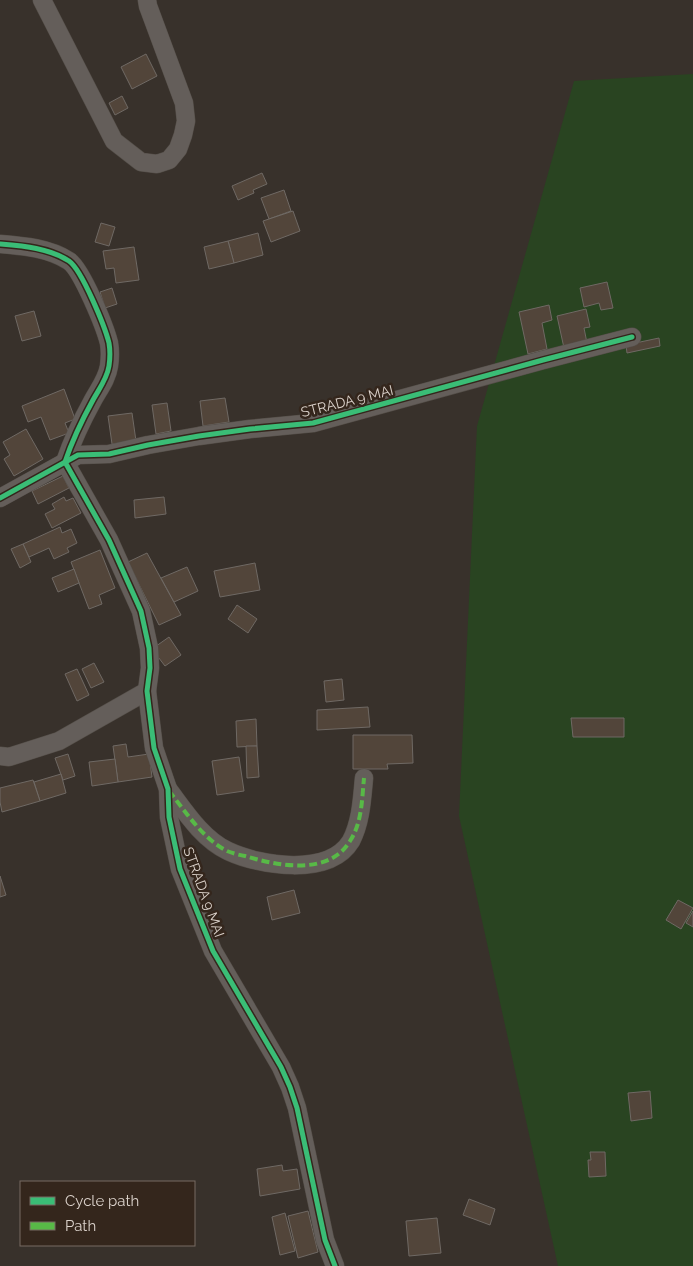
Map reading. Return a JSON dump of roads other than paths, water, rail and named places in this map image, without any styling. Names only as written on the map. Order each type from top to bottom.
[{"type":"street","points":[[42,0],[114,141],[141,162],[156,164],[169,160],[178,149],[186,121],[184,103],[147,0]]},
{"type":"street","points":[[0,244],[52,252],[72,262],[92,296],[109,344],[109,366],[104,381],[81,422],[65,462],[0,498]]},
{"type":"street","name":"STRADA 9 MAI","points":[[335,1266],[325,1240],[297,1108],[290,1087],[281,1067],[213,951],[180,869],[169,818],[168,789],[154,748],[147,692],[150,668],[149,648],[141,611],[109,540],[65,462],[78,455],[109,454],[199,436],[313,423],[543,360],[632,338]]},
{"type":"street","points":[[0,756],[9,757],[60,741],[147,692]]},
{"type":"street","points":[[168,789],[194,822],[227,851],[279,865],[300,866],[319,863],[340,854],[351,840],[362,807],[364,778]]}]
